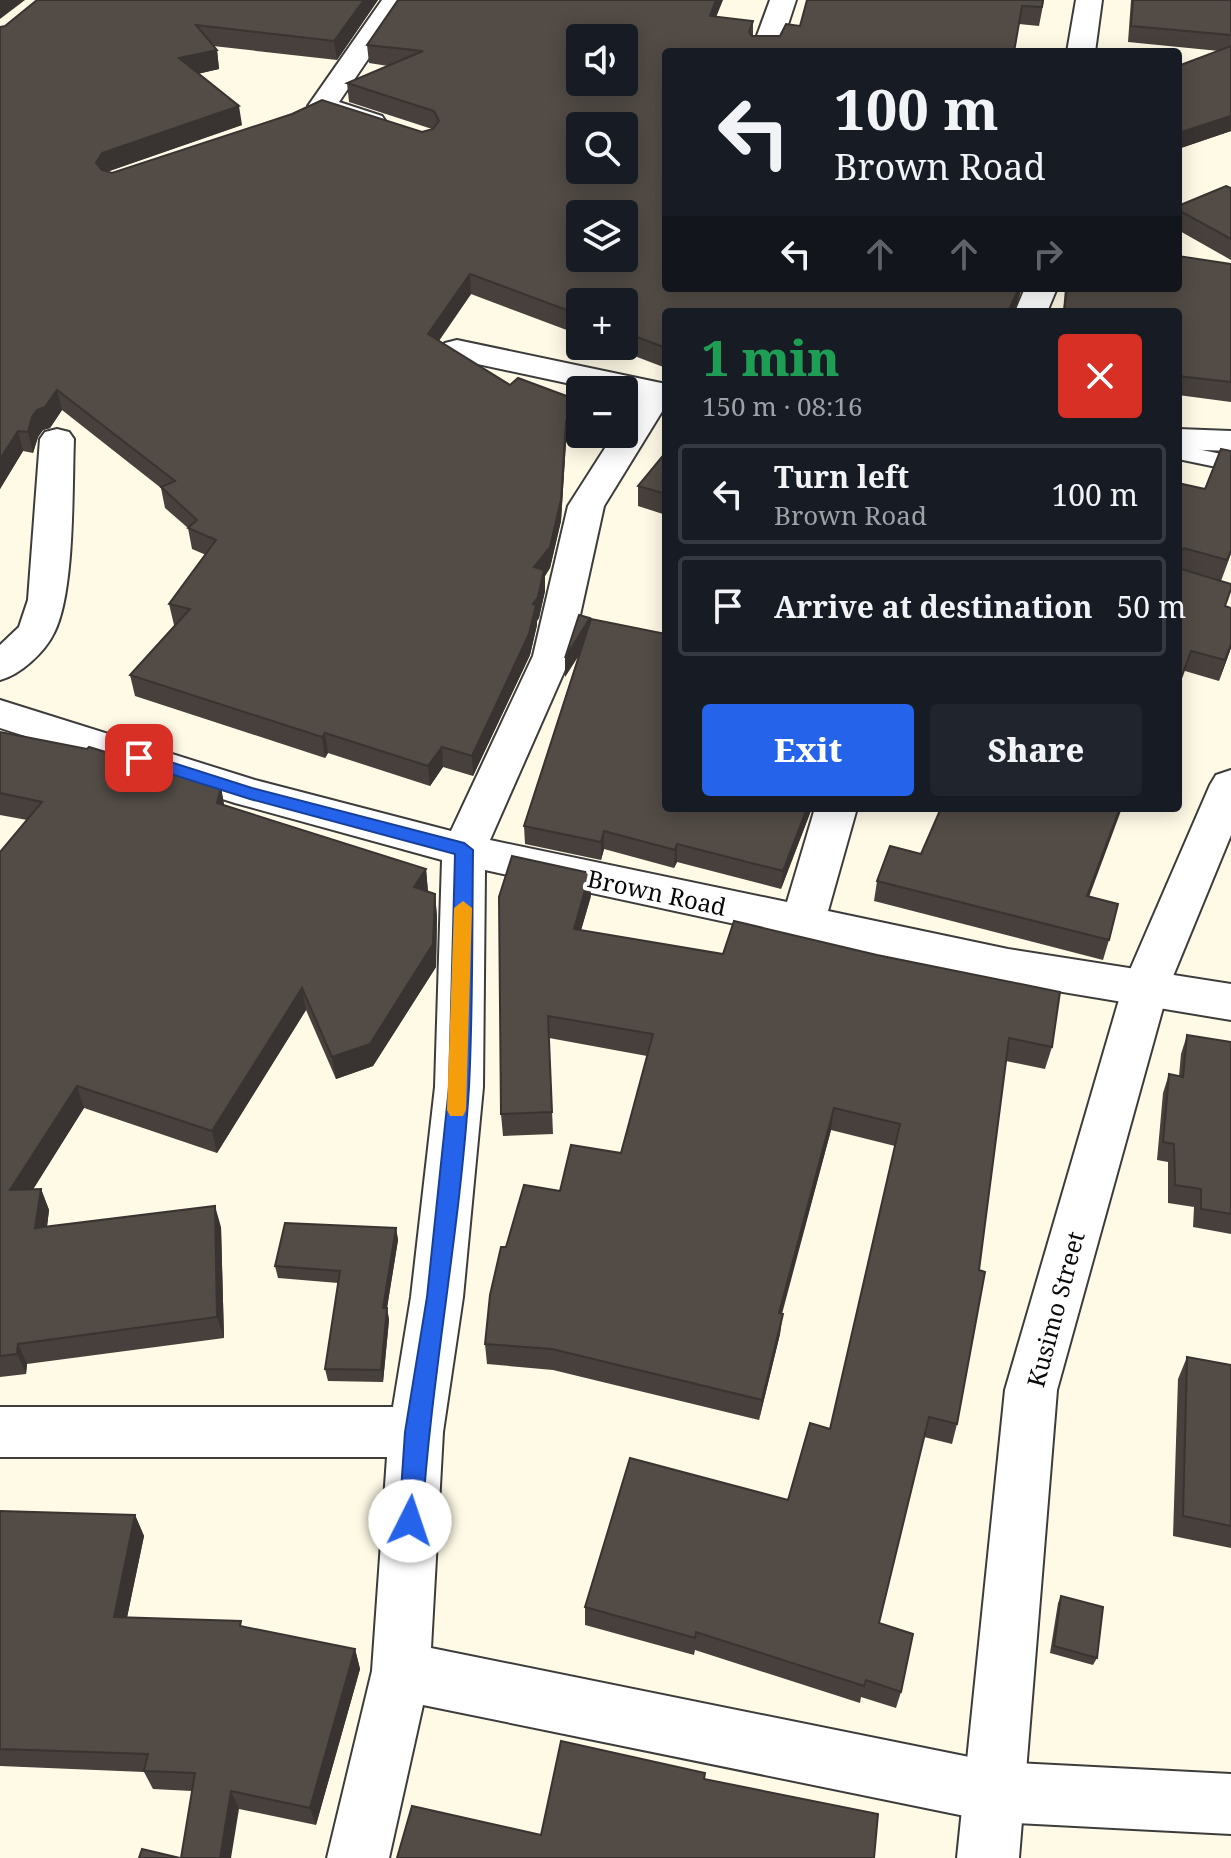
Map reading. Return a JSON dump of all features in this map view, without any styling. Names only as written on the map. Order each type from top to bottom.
[{"type":"street","points":[[395,0],[309,112],[395,129]]},
{"type":"street","points":[[766,48],[783,0]]},
{"type":"street","points":[[1082,48],[1089,0]]},
{"type":"street","points":[[358,1858],[401,1671],[416,1432],[437,1297],[459,1087],[464,850],[552,656],[586,506],[662,393],[457,350]]},
{"type":"street","points":[[0,667],[36,632],[47,600],[57,439]]},
{"type":"street","points":[[1182,449],[1231,441]]},
{"type":"street","name":"Brown Road","points":[[0,714],[250,793],[464,850],[1008,966],[1231,1002]]},
{"type":"street","name":"Kusimo Street","points":[[988,1858],[1031,1390],[1146,986],[1231,785]]},
{"type":"street","points":[[803,924],[835,812]]},
{"type":"street","points":[[0,1432],[416,1432]]},
{"type":"street","points":[[401,1671],[994,1792],[1231,1804]]},
{"type":"lane","points":[[1182,449],[1231,463]]},
{"type":"building","points":[[37,0],[364,0],[334,41],[196,25],[217,50],[179,58],[239,106],[102,153],[96,163],[102,170],[112,173],[292,114],[322,100],[422,132],[433,129],[439,121],[434,111],[347,83],[423,51],[367,45],[398,0],[716,0],[710,16],[753,21],[749,32],[752,36],[780,36],[786,24],[800,26],[807,0],[1043,0],[1042,7],[1022,6],[1015,48],[662,48],[662,292],[1017,292],[1010,308],[662,308],[662,346],[638,337],[638,288],[566,288],[566,310],[470,274],[428,334],[510,385],[518,378],[566,396],[561,500],[550,547],[534,567],[544,570],[538,597],[533,604],[536,605],[529,634],[472,756],[442,747],[428,766],[325,733],[322,737],[130,675],[190,609],[169,604],[216,540],[188,528],[197,520],[161,487],[175,481],[57,390],[45,407],[37,410],[32,417],[28,432],[18,431],[0,459],[0,27]]},
{"type":"building","points":[[1133,0],[1231,0],[1231,35],[1131,26]]},
{"type":"building","points":[[1231,46],[1231,116],[1182,132],[1182,64]]},
{"type":"building","points":[[1226,186],[1231,188],[1231,239],[1182,212],[1182,204]]},
{"type":"building","points":[[1182,257],[1231,264],[1231,382],[1182,376],[1182,308],[1064,308],[1066,292],[1182,292]]},
{"type":"building","points":[[1221,449],[1231,451],[1231,550],[1227,560],[1182,550],[1182,484],[1205,489]]},
{"type":"building","points":[[662,457],[662,493],[638,486]]},
{"type":"building","points":[[1182,569],[1231,584],[1225,606],[1231,608],[1231,644],[1225,660],[1191,651],[1182,676]]},
{"type":"building","points":[[579,615],[590,618],[565,658]]},
{"type":"building","points":[[591,619],[662,633],[662,812],[805,812],[783,871],[677,844],[675,850],[604,831],[601,842],[524,826]]},
{"type":"building","points":[[0,732],[89,747],[221,787],[217,803],[426,869],[414,887],[435,894],[433,944],[370,1044],[332,1057],[302,988],[212,1131],[77,1086],[10,1190],[41,1189],[35,1228],[215,1206],[217,1317],[18,1344],[17,1354],[0,1356],[0,852],[42,802],[0,793]]},
{"type":"building","points":[[939,812],[1118,812],[1087,896],[1118,904],[1109,940],[877,881],[890,846],[921,854]]},
{"type":"building","points":[[512,856],[590,873],[574,929],[723,954],[734,921],[877,955],[1060,992],[1052,1047],[1009,1038],[979,1270],[985,1272],[957,1424],[929,1417],[879,1623],[913,1634],[901,1692],[866,1680],[864,1686],[696,1632],[695,1638],[585,1607],[630,1458],[788,1500],[810,1423],[830,1429],[900,1124],[834,1108],[779,1313],[783,1314],[762,1400],[552,1349],[485,1344],[490,1295],[501,1247],[506,1247],[524,1185],[560,1191],[571,1145],[621,1153],[653,1034],[548,1016],[552,1112],[501,1114],[499,897]]},
{"type":"building","points":[[1187,1035],[1231,1042],[1231,1214],[1201,1209],[1201,1189],[1175,1185],[1174,1144],[1163,1142],[1169,1074],[1183,1077]]},
{"type":"building","points":[[285,1223],[396,1228],[383,1308],[387,1308],[381,1370],[325,1369],[340,1271],[275,1266]]},
{"type":"building","points":[[1187,1357],[1231,1365],[1231,1526],[1183,1516]]},
{"type":"building","points":[[0,1511],[135,1515],[114,1617],[241,1621],[240,1626],[355,1649],[310,1808],[231,1791],[220,1858],[181,1858],[195,1773],[144,1771],[148,1754],[0,1749]]},
{"type":"building","points":[[1061,1596],[1103,1607],[1097,1658],[1054,1646]]},
{"type":"building","points":[[561,1741],[705,1773],[704,1779],[878,1814],[874,1858],[397,1858],[412,1806],[541,1835]]},
{"type":"building","points":[[142,1849],[180,1858],[139,1858]]},
{"type":"slow traffic","points":[[457,1110],[463,908]]},
{"type":"route","points":[[139,758],[250,793],[464,850],[459,1087],[437,1297],[416,1432],[410,1521]]}]
